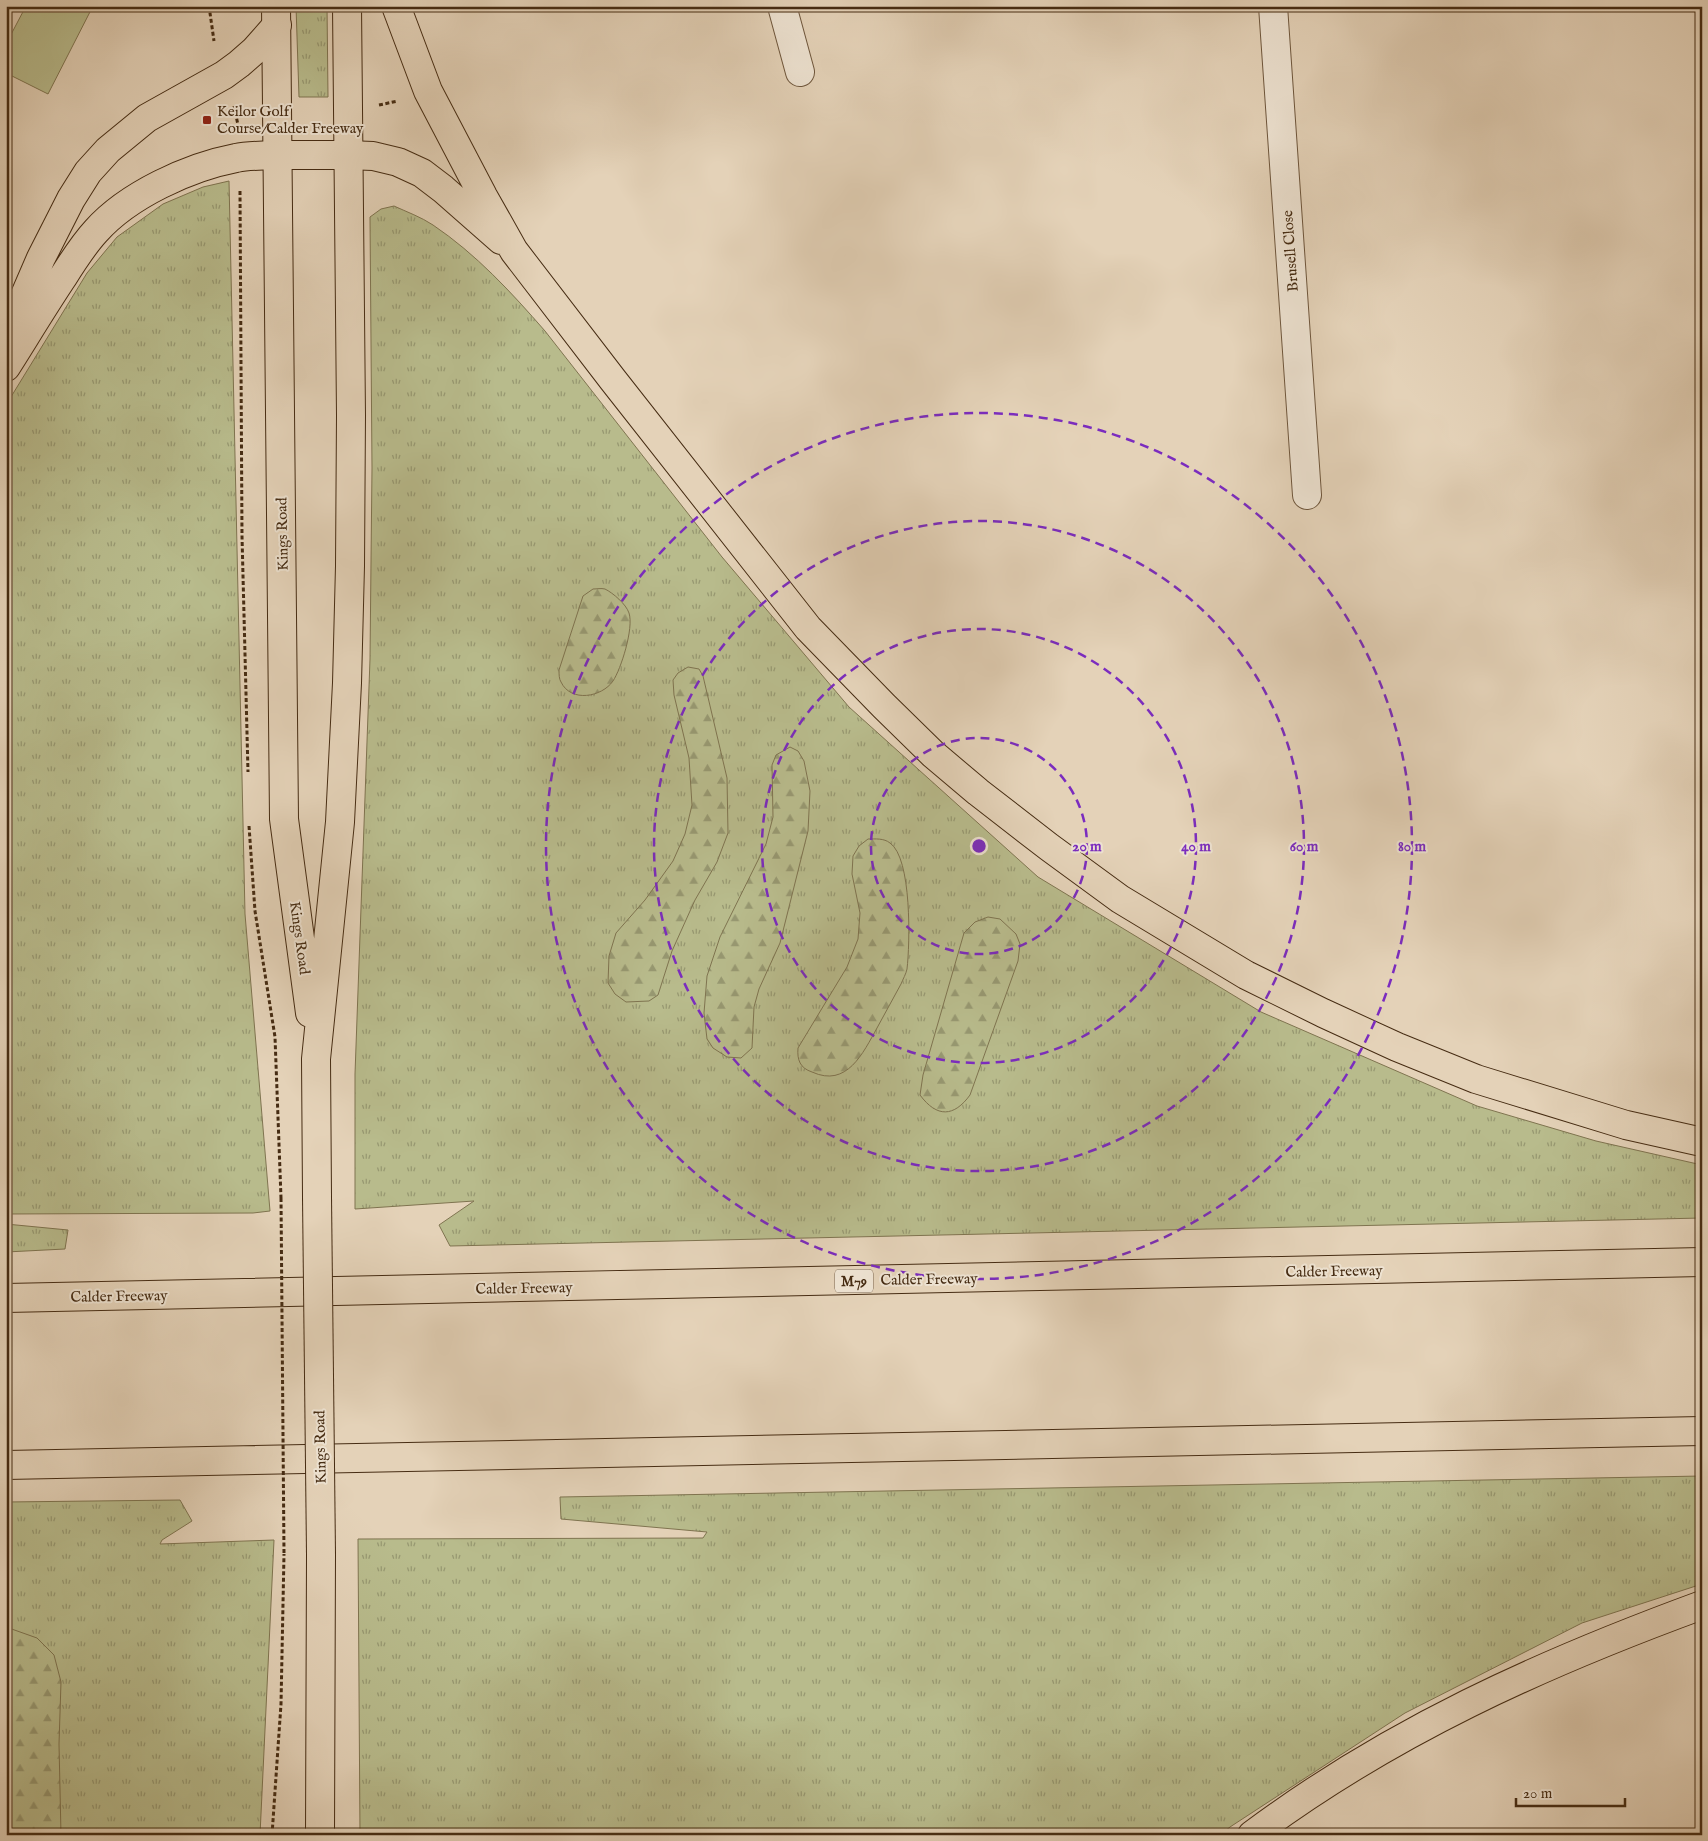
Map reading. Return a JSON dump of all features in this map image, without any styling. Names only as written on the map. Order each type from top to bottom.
[{"type":"main road","name":"Kings Road","points":[[320,1835],[321,1555],[316,1059],[340,822],[347,683],[351,415],[347,6]]},
{"type":"main road","points":[[396,6],[428,91],[514,251],[612,380],[808,628],[933,754],[978,792],[1120,899],[1246,975],[1323,1014],[1476,1079],[1626,1125],[1702,1142]]},
{"type":"main road","name":"Kings Road","points":[[277,16],[284,820],[316,1059]]},
{"type":"main road","points":[[6,339],[41,258],[72,198],[88,172],[108,150],[147,118],[224,75],[256,50],[277,16]]},
{"type":"main road","points":[[6,367],[77,255],[96,230],[115,213],[159,186],[197,169],[238,157],[347,155],[374,156],[398,162],[422,173],[514,251]]},
{"type":"main road","name":"Calder Freeway","points":[[6,1298],[1702,1262]]},
{"type":"main road","points":[[6,1465],[1702,1432]]},
{"type":"main road","points":[[1252,1835],[1336,1776],[1454,1710],[1522,1676],[1584,1649],[1702,1605]]},
{"type":"street","points":[[782,6],[800,72]]},
{"type":"street","name":"Brusell Close","points":[[1273,6],[1307,495]]},
{"type":"path","points":[[272,1835],[281,1704],[284,1554],[281,1198]]},
{"type":"green space","points":[[26,6],[93,6],[48,94],[6,73],[6,44]]},
{"type":"green space","points":[[296,6],[327,6],[328,97],[299,97]]},
{"type":"green space","points":[[229,181],[245,914],[270,1211],[253,1213],[6,1214],[6,405],[87,273],[117,237],[163,204],[203,187]]},
{"type":"green space","points":[[394,206],[424,220],[449,236],[506,288],[545,331],[722,557],[849,707],[1038,877],[1261,1012],[1477,1106],[1596,1141],[1702,1165],[1702,1218],[450,1246],[439,1225],[474,1201],[355,1209],[355,1074],[370,659],[372,468],[370,217],[381,209]]},
{"type":"green space","points":[[593,589],[605,589],[622,603],[629,613],[630,628],[623,658],[613,681],[602,691],[594,694],[579,695],[566,689],[561,682],[559,670],[583,596]]},
{"type":"green space","points":[[688,667],[699,669],[703,676],[727,778],[728,833],[717,862],[695,900],[672,951],[658,995],[649,1001],[626,1002],[615,994],[608,983],[609,956],[616,933],[645,900],[673,861],[685,834],[692,805],[689,758],[674,695],[673,680],[678,673]]},
{"type":"green space","points":[[790,747],[798,751],[804,761],[810,791],[808,831],[780,943],[759,989],[754,1007],[752,1048],[741,1058],[727,1057],[713,1048],[707,1039],[704,1013],[707,976],[720,937],[766,844],[773,817],[772,765],[776,755]]},
{"type":"green space","points":[[868,839],[888,841],[897,852],[902,866],[906,883],[909,922],[907,969],[898,990],[860,1057],[844,1072],[824,1076],[802,1066],[798,1056],[798,1048],[847,967],[858,939],[860,913],[852,874],[853,856],[859,846]]},
{"type":"green space","points":[[988,917],[1000,919],[1016,934],[1020,944],[1018,961],[970,1095],[958,1108],[952,1111],[939,1111],[926,1103],[920,1095],[923,1075],[964,933],[975,922]]},
{"type":"green space","points":[[6,1224],[68,1230],[65,1249],[6,1252]]},
{"type":"green space","points":[[1702,1476],[1702,1584],[1582,1623],[1405,1713],[1220,1835],[360,1835],[358,1539],[703,1538],[707,1532],[561,1519],[560,1497]]},
{"type":"green space","points":[[180,1500],[192,1521],[162,1540],[160,1544],[274,1540],[260,1835],[6,1835],[6,1502]]},
{"type":"green space","points":[[6,1627],[37,1638],[54,1655],[61,1682],[59,1744],[61,1835],[6,1835]]},
{"type":"place","name":"Keilor Golf Course/Calder Freeway","points":[[207,120]]}]
